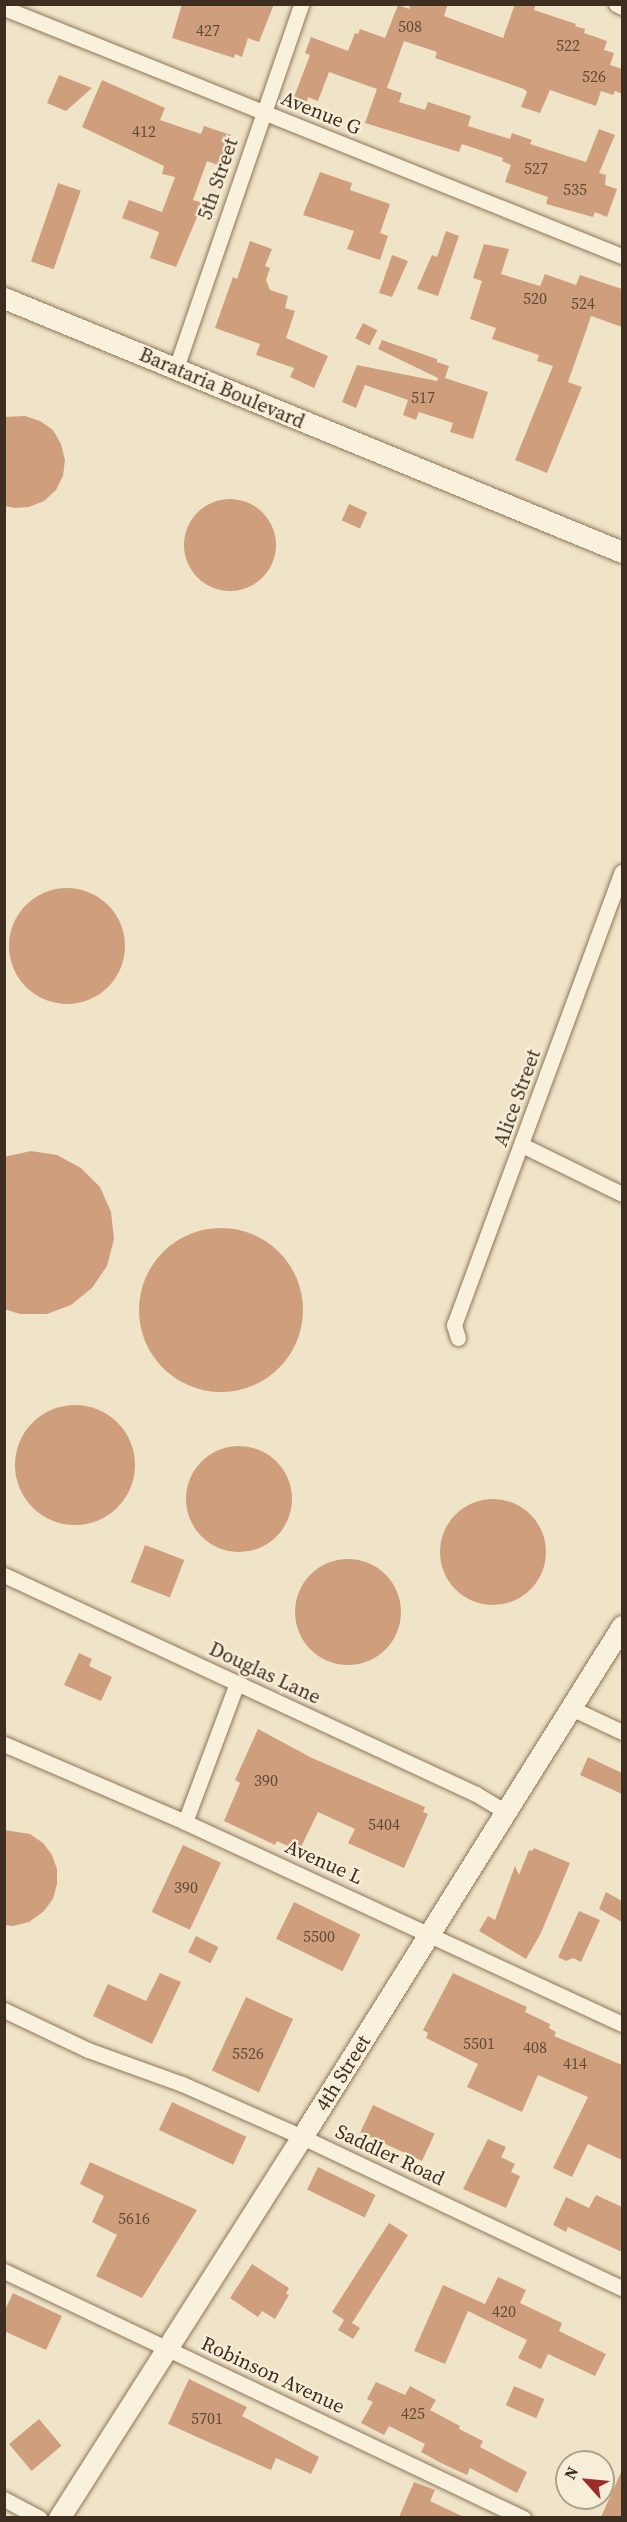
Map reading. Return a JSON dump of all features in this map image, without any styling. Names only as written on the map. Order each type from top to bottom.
[{"type":"main road","name":"Barataria Boulevard","points":[[4,298],[622,552]]},
{"type":"main road","name":"Barataria Boulevard","points":[[440,478],[622,541]]},
{"type":"main road","name":"4th Street","points":[[59,2517],[303,2137],[622,1626]]},
{"type":"street","name":"5th Street","points":[[176,368],[301,4]]},
{"type":"street","points":[[615,4],[622,7]]},
{"type":"street","name":"Avenue G","points":[[4,8],[622,256]]},
{"type":"street","name":"Alice Street","points":[[458,1338],[454,1325],[622,872]]},
{"type":"street","points":[[522,1145],[622,1194]]},
{"type":"street","name":"Douglas Lane","points":[[4,1575],[476,1794],[506,1812]]},
{"type":"street","points":[[185,1822],[237,1683]]},
{"type":"street","points":[[571,1708],[622,1732]]},
{"type":"street","name":"Avenue L","points":[[4,1744],[185,1822],[622,2024]]},
{"type":"street","name":"Saddler Road","points":[[4,2010],[88,2050],[182,2084],[303,2137],[622,2288]]},
{"type":"street","name":"Robinson Avenue","points":[[4,2271],[523,2517]]},
{"type":"street","points":[[4,2499],[39,2517]]},
{"type":"building","points":[[182,4],[274,4],[259,42],[248,38],[242,57],[235,54],[234,58],[172,38]]},
{"type":"building","points":[[411,4],[448,4],[444,16],[503,38],[515,4],[536,4],[534,10],[576,24],[575,26],[585,29],[584,33],[607,41],[604,50],[614,53],[610,65],[622,69],[622,94],[615,91],[613,95],[601,91],[596,106],[550,90],[540,113],[521,107],[527,92],[524,89],[435,58],[437,52],[404,41],[387,88],[402,93],[399,102],[425,110],[428,102],[471,116],[468,126],[510,139],[512,133],[532,140],[530,144],[586,162],[599,129],[615,135],[599,173],[606,175],[605,185],[617,189],[607,217],[595,212],[593,217],[546,204],[548,197],[505,182],[511,165],[502,161],[503,158],[462,144],[459,152],[365,123],[377,89],[329,72],[318,101],[308,97],[307,102],[294,97],[310,55],[305,53],[311,37],[348,51],[355,33],[358,34],[360,29],[385,38],[398,5],[409,9]]},
{"type":"building","points":[[59,75],[92,88],[66,111],[47,103]]},
{"type":"building","points":[[102,80],[165,108],[160,120],[201,134],[204,126],[231,135],[221,166],[207,161],[193,200],[203,203],[176,267],[150,258],[159,232],[122,218],[129,200],[162,212],[175,177],[162,174],[164,166],[82,127]]},
{"type":"building","points":[[320,172],[352,183],[350,190],[390,204],[380,233],[388,236],[380,260],[347,249],[354,231],[303,215]]},
{"type":"building","points":[[58,183],[81,191],[54,269],[31,261]]},
{"type":"building","points":[[446,231],[459,236],[438,296],[417,289],[432,255],[437,257]]},
{"type":"building","points":[[250,241],[272,249],[265,266],[270,268],[266,280],[270,290],[288,296],[285,308],[295,311],[286,338],[328,356],[314,388],[290,377],[294,368],[256,355],[260,344],[215,328],[233,277],[237,279]]},
{"type":"building","points":[[484,244],[509,249],[501,274],[540,286],[545,274],[576,285],[580,275],[622,289],[622,327],[591,316],[568,382],[582,387],[547,473],[515,460],[553,366],[537,361],[539,355],[492,339],[496,328],[470,319],[482,281],[473,278]]},
{"type":"building","points":[[392,255],[408,261],[392,297],[379,293]]},
{"type":"building","points":[[363,323],[377,330],[370,345],[355,338]]},
{"type":"building","points":[[382,340],[437,359],[437,362],[449,366],[445,378],[488,392],[473,439],[450,432],[453,423],[419,412],[416,420],[403,415],[408,400],[365,385],[356,408],[342,402],[357,365],[437,381],[438,378],[378,349]]},
{"type":"building","points":[[25,416],[40,421],[53,430],[61,444],[65,460],[63,476],[56,490],[44,501],[29,507],[15,508],[4,506],[4,417]]},
{"type":"building","points":[[230,499],[248,503],[262,513],[272,527],[276,545],[272,563],[262,577],[248,587],[230,591],[212,587],[198,577],[188,563],[184,545],[188,527],[198,513],[212,503]]},
{"type":"building","points":[[349,504],[367,512],[360,529],[342,520]]},
{"type":"building","points":[[67,888],[89,893],[108,905],[120,924],[125,946],[120,968],[108,987],[89,999],[67,1004],[45,999],[26,987],[14,968],[9,946],[14,924],[26,905],[45,893]]},
{"type":"building","points":[[31,1151],[57,1155],[81,1168],[100,1187],[111,1212],[114,1239],[107,1266],[92,1288],[71,1305],[47,1314],[20,1314],[4,1309],[4,1157]]},
{"type":"building","points":[[221,1228],[237,1229],[253,1234],[267,1241],[279,1252],[290,1264],[297,1278],[302,1294],[302,1326],[297,1342],[290,1356],[279,1368],[267,1379],[253,1386],[237,1391],[221,1392],[205,1391],[189,1386],[175,1379],[163,1368],[152,1356],[145,1342],[140,1326],[139,1310],[140,1294],[145,1278],[152,1264],[163,1252],[175,1241],[189,1234],[205,1229]]},
{"type":"building","points":[[75,1405],[98,1409],[118,1422],[131,1442],[135,1465],[131,1488],[118,1508],[98,1521],[75,1525],[52,1521],[32,1508],[19,1488],[15,1465],[19,1442],[32,1422],[52,1409]]},
{"type":"building","points":[[239,1446],[259,1450],[276,1462],[288,1479],[292,1499],[288,1519],[276,1536],[259,1548],[239,1552],[219,1548],[202,1536],[190,1519],[186,1499],[190,1479],[202,1462],[219,1450]]},
{"type":"building","points":[[493,1499],[513,1503],[530,1515],[542,1532],[546,1552],[542,1572],[530,1589],[513,1601],[493,1605],[473,1601],[456,1589],[444,1572],[440,1552],[444,1532],[456,1515],[473,1503]]},
{"type":"building","points":[[145,1545],[184,1560],[170,1597],[131,1582]]},
{"type":"building","points":[[348,1559],[368,1563],[386,1574],[397,1592],[401,1612],[397,1632],[386,1650],[368,1661],[348,1665],[328,1661],[310,1650],[299,1632],[295,1612],[299,1592],[310,1574],[328,1563]]},
{"type":"building","points":[[79,1653],[92,1659],[89,1666],[112,1677],[101,1701],[64,1685]]},
{"type":"building","points":[[258,1729],[312,1758],[425,1807],[423,1812],[428,1814],[404,1868],[348,1843],[355,1829],[318,1812],[299,1851],[277,1841],[275,1845],[224,1821],[240,1783],[235,1780]]},
{"type":"building","points":[[588,1757],[622,1773],[622,1794],[580,1775]]},
{"type":"building","points":[[4,1830],[30,1834],[43,1843],[52,1855],[57,1869],[57,1884],[53,1899],[43,1912],[29,1922],[13,1926],[4,1925]]},
{"type":"building","points":[[183,1845],[221,1863],[190,1930],[152,1912]]},
{"type":"building","points":[[534,1848],[570,1863],[541,1933],[526,1959],[479,1931],[488,1916],[495,1920],[515,1866],[519,1875],[529,1850],[532,1851]]},
{"type":"building","points":[[606,1892],[622,1901],[622,1922],[599,1909]]},
{"type":"building","points":[[294,1902],[361,1934],[343,1971],[276,1939]]},
{"type":"building","points":[[579,1911],[600,1920],[581,1962],[573,1958],[566,1961],[558,1957]]},
{"type":"building","points":[[196,1936],[218,1947],[211,1963],[188,1952]]},
{"type":"building","points":[[160,1973],[181,1982],[152,2044],[93,2016],[108,1984],[146,2001]]},
{"type":"building","points":[[453,1973],[527,2007],[525,2012],[550,2024],[549,2028],[556,2032],[554,2036],[622,2065],[622,2160],[588,2144],[572,2177],[553,2168],[588,2097],[538,2075],[522,2112],[467,2087],[478,2064],[426,2038],[428,2033],[423,2030]]},
{"type":"building","points":[[246,1997],[293,2019],[259,2092],[212,2070]]},
{"type":"building","points":[[172,2102],[246,2137],[233,2165],[159,2130]]},
{"type":"building","points":[[373,2105],[435,2134],[422,2161],[360,2132]]},
{"type":"building","points":[[488,2139],[506,2147],[501,2157],[515,2164],[511,2172],[520,2176],[506,2208],[463,2189]]},
{"type":"building","points":[[90,2162],[197,2210],[142,2298],[96,2276],[117,2235],[92,2222],[104,2196],[80,2184]]},
{"type":"building","points":[[318,2167],[376,2195],[365,2218],[307,2189]]},
{"type":"building","points":[[596,2195],[622,2207],[622,2252],[568,2227],[566,2232],[553,2225],[566,2197],[589,2208]]},
{"type":"building","points":[[389,2223],[408,2235],[352,2323],[360,2328],[353,2339],[338,2330],[344,2320],[332,2312]]},
{"type":"building","points":[[252,2264],[289,2288],[286,2294],[289,2295],[275,2319],[262,2311],[258,2317],[230,2298]]},
{"type":"building","points":[[498,2277],[526,2290],[520,2303],[562,2323],[559,2331],[606,2354],[595,2376],[548,2354],[541,2369],[518,2358],[527,2340],[468,2311],[445,2364],[414,2351],[443,2285],[485,2304]]},
{"type":"building","points":[[13,2293],[62,2316],[46,2350],[4,2331],[4,2312]]},
{"type":"building","points":[[189,2379],[247,2407],[242,2416],[319,2457],[311,2474],[276,2458],[271,2470],[168,2424]]},
{"type":"building","points":[[376,2382],[405,2395],[410,2386],[436,2400],[430,2410],[483,2441],[480,2447],[527,2472],[517,2493],[470,2468],[467,2475],[441,2463],[421,2452],[425,2444],[389,2426],[384,2435],[361,2423],[373,2402],[367,2399]]},
{"type":"building","points":[[514,2386],[544,2399],[536,2418],[506,2405]]},
{"type":"building","points":[[39,2419],[61,2446],[32,2471],[9,2444]]},
{"type":"building","points":[[622,2470],[622,2517],[601,2517],[604,2510],[615,2510],[615,2486]]},
{"type":"building","points":[[414,2482],[435,2490],[430,2501],[464,2517],[399,2517]]}]
